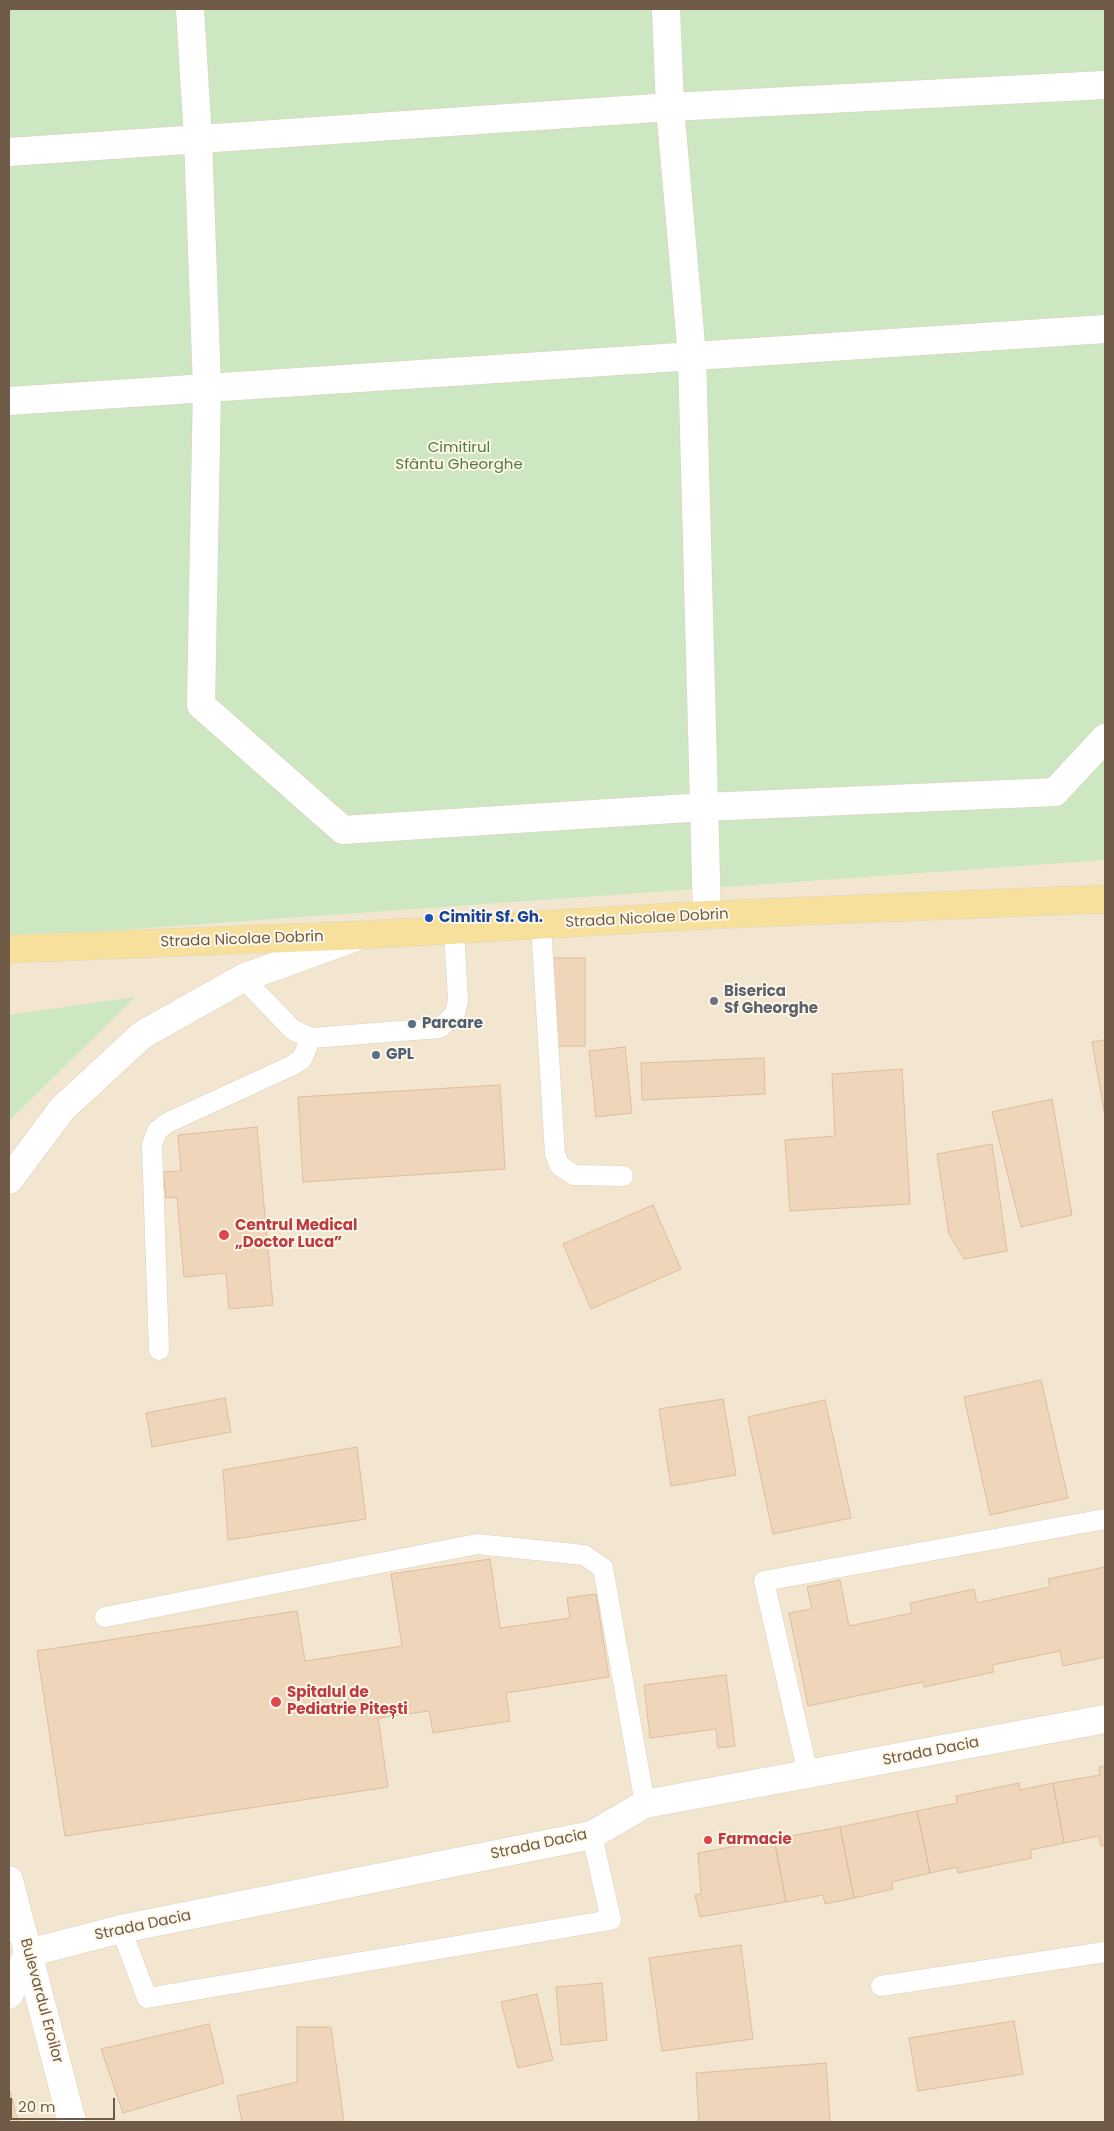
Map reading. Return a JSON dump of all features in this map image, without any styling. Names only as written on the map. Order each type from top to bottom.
[{"type":"main road","name":"Strada Nicolae Dobrin","points":[[9,949],[362,936],[707,915],[1105,899]]},
{"type":"street","points":[[190,9],[198,139],[206,387],[201,705],[342,830],[704,807],[1055,792],[1105,738]]},
{"type":"street","points":[[666,9],[670,106],[692,356],[707,915]]},
{"type":"street","points":[[9,152],[670,106],[1105,85]]},
{"type":"street","points":[[9,401],[1105,329]]},
{"type":"street","points":[[9,1180],[62,1109],[142,1035],[243,978],[362,936]]},
{"type":"street","name":"Strada Dacia","points":[[28,1953],[121,1930],[592,1835],[645,1804],[1105,1719]]},
{"type":"street","name":"Bulevardul Eroilor","points":[[9,1880],[72,2122]]},
{"type":"street","points":[[9,1995],[28,1953]]},
{"type":"lane","points":[[542,926],[555,1154],[560,1166],[574,1175],[623,1176]]},
{"type":"lane","points":[[243,978],[293,1030],[311,1038],[440,1028],[455,1014],[458,1000],[454,931]]},
{"type":"lane","points":[[159,1350],[152,1145],[157,1131],[166,1123],[291,1066],[302,1059],[311,1038]]},
{"type":"lane","points":[[808,1774],[764,1581],[1105,1519]]},
{"type":"lane","points":[[105,1617],[478,1544],[584,1555],[603,1568],[645,1804]]},
{"type":"lane","points":[[121,1930],[147,1998],[611,1920],[592,1835]]},
{"type":"lane","points":[[881,1986],[1105,1952]]},
{"type":"shaded area","points":[[1105,860],[1105,2122],[9,2122],[9,938]]},
{"type":"green space","name":"Cimitirul Sfântu Gheorghe","points":[[9,9],[1105,9],[1105,860],[9,938]]},
{"type":"green space","points":[[135,997],[9,1121],[9,1015]]},
{"type":"building","points":[[544,958],[585,958],[585,1046],[544,1046]]},
{"type":"building","points":[[1105,1040],[1105,1116],[1092,1042]]},
{"type":"building","points":[[625,1047],[632,1113],[596,1117],[589,1051]]},
{"type":"building","points":[[764,1058],[765,1094],[642,1100],[641,1063]]},
{"type":"building","points":[[902,1069],[910,1204],[790,1211],[785,1140],[835,1136],[832,1074]]},
{"type":"building","points":[[500,1085],[505,1169],[303,1182],[298,1097]]},
{"type":"building","points":[[1052,1099],[1072,1215],[1021,1227],[992,1112]]},
{"type":"building","name":"Centrul Medical „Doctor Luca”","points":[[257,1127],[273,1305],[229,1309],[226,1273],[184,1277],[177,1197],[166,1198],[163,1172],[181,1171],[178,1135]]},
{"type":"building","points":[[992,1144],[1007,1251],[964,1259],[949,1234],[937,1154]]},
{"type":"building","points":[[653,1205],[681,1269],[591,1309],[563,1244]]},
{"type":"building","points":[[1041,1380],[1068,1498],[990,1515],[964,1397]]},
{"type":"building","points":[[225,1398],[231,1432],[152,1447],[146,1413]]},
{"type":"building","points":[[723,1399],[736,1475],[671,1486],[659,1409]]},
{"type":"building","points":[[825,1400],[851,1518],[773,1534],[748,1417]]},
{"type":"building","points":[[357,1447],[366,1519],[228,1540],[223,1470]]},
{"type":"building","name":"Spitalul de Pediatrie Pitești","points":[[490,1559],[500,1628],[570,1618],[567,1598],[596,1594],[609,1677],[506,1693],[510,1721],[433,1733],[429,1711],[378,1718],[388,1787],[65,1836],[37,1651],[297,1611],[305,1661],[402,1646],[391,1574]]},
{"type":"building","points":[[1105,1567],[1105,1657],[1063,1666],[1060,1651],[992,1665],[994,1672],[924,1687],[923,1682],[808,1706],[789,1613],[812,1609],[807,1587],[840,1580],[849,1626],[912,1613],[910,1603],[974,1589],[977,1603],[1050,1587],[1048,1579]]},
{"type":"building","points":[[726,1675],[735,1746],[718,1748],[716,1729],[650,1738],[644,1685]]},
{"type":"building","points":[[1105,1766],[1105,1845],[1101,1846],[1099,1836],[1064,1843],[1053,1783],[1100,1775],[1099,1767]]},
{"type":"building","points":[[1019,1783],[1020,1790],[1053,1783],[1064,1843],[1030,1850],[1032,1858],[958,1873],[957,1867],[930,1873],[917,1811],[957,1803],[956,1796]]},
{"type":"building","points":[[917,1811],[930,1873],[892,1882],[893,1889],[854,1898],[840,1827]]},
{"type":"building","points":[[840,1827],[854,1898],[825,1904],[823,1895],[786,1902],[774,1839]]},
{"type":"building","points":[[774,1839],[786,1902],[700,1917],[695,1895],[701,1894],[698,1853]]},
{"type":"building","points":[[741,1945],[753,2039],[662,2051],[649,1958]]},
{"type":"building","points":[[602,1983],[607,2040],[561,2045],[556,1987]]},
{"type":"building","points":[[537,1994],[553,2060],[518,2068],[501,2002]]},
{"type":"building","points":[[1014,2021],[1023,2074],[918,2091],[909,2038]]},
{"type":"building","points":[[209,2024],[224,2083],[123,2113],[101,2049]]},
{"type":"building","points":[[297,2027],[331,2027],[344,2122],[242,2122],[237,2096],[297,2082]]},
{"type":"building","points":[[826,2063],[830,2122],[699,2122],[696,2073]]},
{"type":"building","points":[[10,2091],[18,2122],[9,2122]]},
{"type":"place","name":"Cimitir Sf. Gh.","points":[[429,918]]},
{"type":"place","name":"Biserica Sf Gheorghe","points":[[714,1001]]},
{"type":"place","name":"Parcare","points":[[412,1024]]},
{"type":"place","name":"GPL","points":[[376,1055]]},
{"type":"place","name":"Centrul Medical „Doctor Luca”","points":[[224,1235]]},
{"type":"place","name":"Spitalul de Pediatrie Pitești","points":[[276,1702]]},
{"type":"place","name":"Farmacie","points":[[708,1840]]}]
